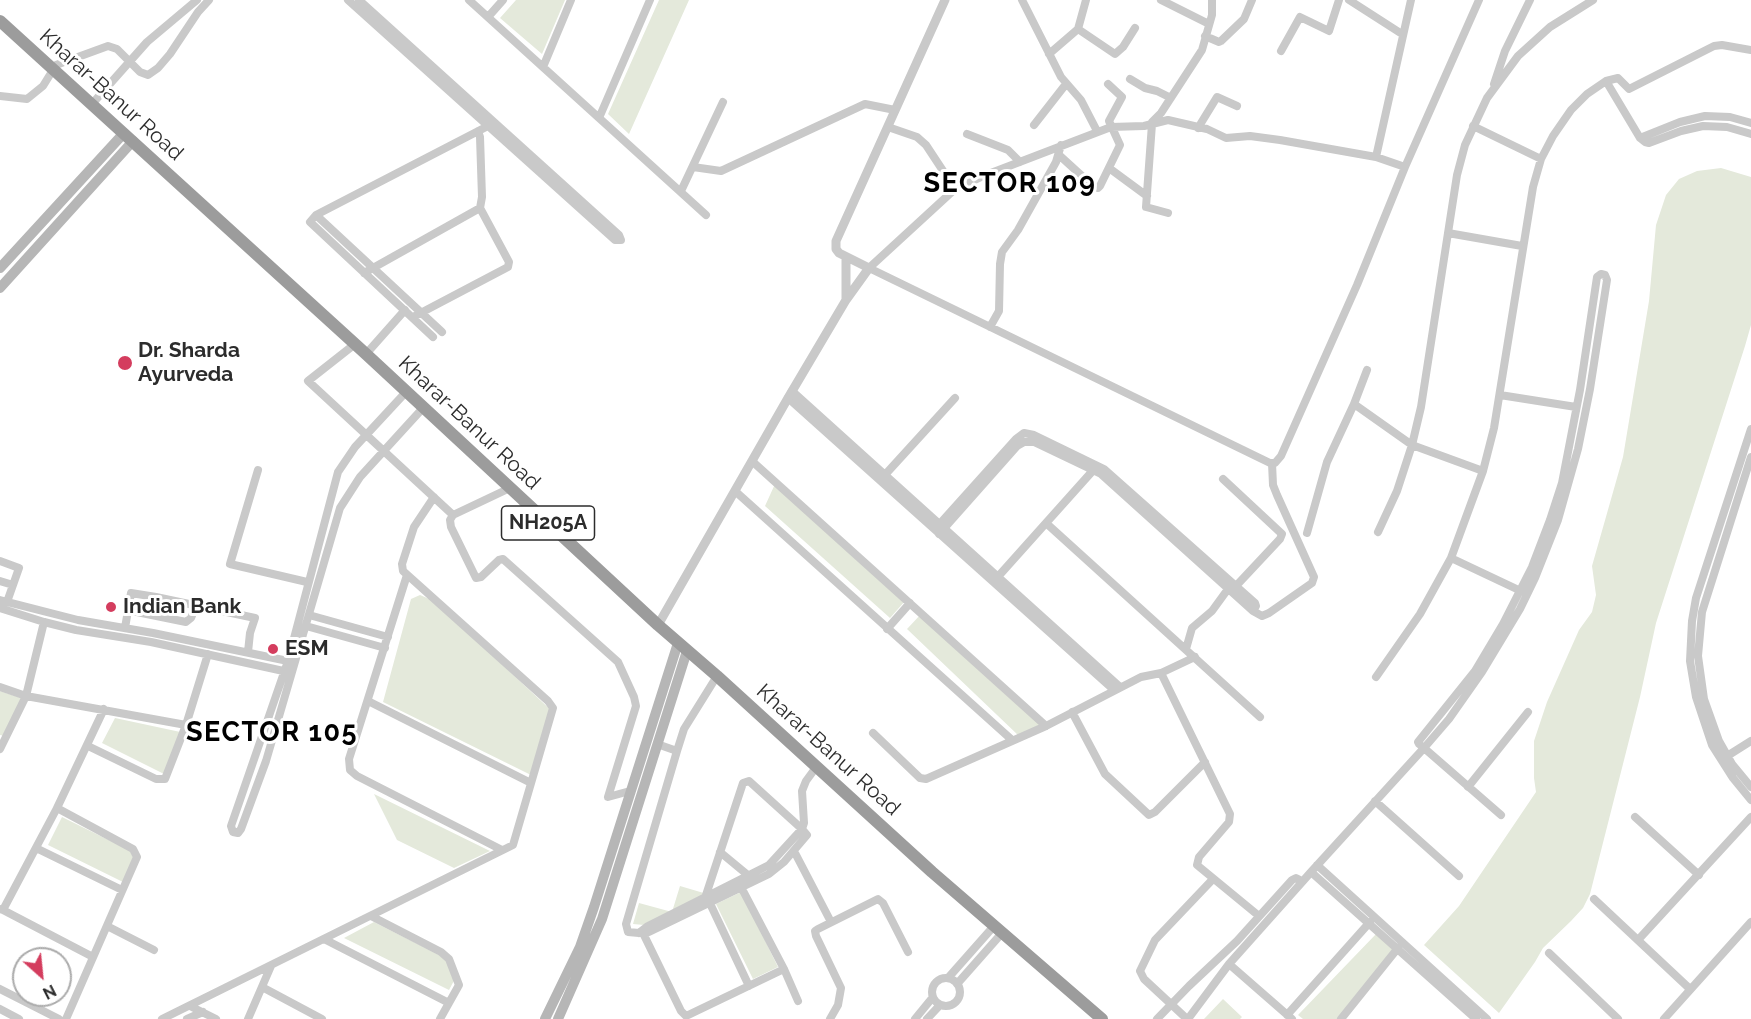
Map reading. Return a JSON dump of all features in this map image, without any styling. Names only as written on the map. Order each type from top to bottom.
[{"type":"highway","name":"Kharar-Banur Road","points":[[0,21],[366,354],[682,647],[998,930],[1102,1019]]},
{"type":"main road","points":[[0,268],[129,137]]},
{"type":"main road","points":[[0,288],[129,137]]},
{"type":"main road","points":[[545,1019],[580,947],[630,791],[682,647]]},
{"type":"main road","points":[[558,1019],[602,919],[657,744],[682,647]]},
{"type":"street","points":[[92,104],[147,42],[197,0]]},
{"type":"street","points":[[0,96],[27,99],[43,86],[53,68],[60,63],[108,46],[117,49],[144,74],[148,75],[170,54],[198,12],[209,0]]},
{"type":"street","points":[[348,0],[488,126],[544,172],[619,235],[621,240],[615,240],[544,172],[360,0]]},
{"type":"street","points":[[469,0],[706,215]]},
{"type":"street","points":[[488,17],[503,0]]},
{"type":"street","points":[[543,67],[571,0]]},
{"type":"street","points":[[599,118],[650,0]]},
{"type":"street","points":[[945,0],[836,241],[839,254],[1272,463],[1278,461],[1281,456],[1479,0]]},
{"type":"street","points":[[1022,0],[1066,84],[1081,100],[1097,131]]},
{"type":"street","points":[[1050,54],[1078,29],[1086,0]]},
{"type":"street","points":[[1161,0],[1209,24]]},
{"type":"street","points":[[1168,213],[1148,209],[1146,205],[1150,125],[1161,113],[1202,50],[1212,11],[1212,0]]},
{"type":"street","points":[[1205,36],[1221,41],[1244,19],[1252,0]]},
{"type":"street","points":[[1281,51],[1300,17],[1329,31],[1339,0]]},
{"type":"street","points":[[1349,0],[1402,34]]},
{"type":"street","points":[[1376,157],[1411,0]]},
{"type":"street","points":[[1378,532],[1397,491],[1412,445],[1427,376],[1457,175],[1473,126],[1491,91],[1505,51],[1530,0]]},
{"type":"street","points":[[1491,91],[1518,56],[1533,41],[1550,27],[1593,0]]},
{"type":"street","points":[[1078,29],[1115,54],[1123,47],[1136,28]]},
{"type":"street","points":[[1376,677],[1420,614],[1451,558],[1484,471],[1500,395],[1533,187],[1541,159],[1553,136],[1571,110],[1587,94],[1606,81],[1618,78],[1629,89],[1714,46],[1722,45],[1751,50]]},
{"type":"street","points":[[1130,79],[1144,88],[1171,98]]},
{"type":"street","points":[[1606,81],[1640,138],[1645,142],[1649,143],[1681,131],[1704,126],[1726,127],[1751,134]]},
{"type":"street","points":[[1034,125],[1066,84]]},
{"type":"street","points":[[1059,155],[1095,188],[1100,186],[1120,142],[1111,127],[1110,117],[1122,97],[1108,84]]},
{"type":"street","points":[[1198,128],[1216,97],[1237,106]]},
{"type":"street","points":[[681,191],[723,102]]},
{"type":"street","points":[[693,167],[716,172],[728,168],[865,104],[895,110]]},
{"type":"street","points":[[1640,138],[1680,122],[1705,116],[1730,117],[1751,123]]},
{"type":"street","points":[[658,625],[846,300],[869,268],[955,189],[1097,131],[1111,127],[1150,125],[1168,120],[1207,129],[1226,138],[1263,137],[1376,157],[1405,167]]},
{"type":"street","points":[[433,337],[311,225],[311,220],[316,215],[488,126]]},
{"type":"street","points":[[1473,126],[1541,159]]},
{"type":"street","points":[[888,127],[917,137],[926,145],[955,189]]},
{"type":"street","points":[[413,317],[508,267],[509,262],[480,207],[482,196],[478,131]]},
{"type":"street","points":[[967,134],[1008,150],[1020,162]]},
{"type":"street","points":[[990,327],[999,311],[1002,252],[1018,230],[1059,155],[1061,145]]},
{"type":"street","points":[[1109,168],[1147,196]]},
{"type":"street","points":[[364,273],[480,207]]},
{"type":"street","points":[[316,215],[442,332]]},
{"type":"street","points":[[1448,233],[1522,246]]},
{"type":"street","points":[[846,257],[846,300]]},
{"type":"street","points":[[1501,815],[1418,743],[1475,671],[1523,593],[1558,520],[1578,449],[1590,389],[1607,279],[1605,274],[1597,278],[1562,483],[1551,520],[1523,593]]},
{"type":"street","points":[[366,354],[405,310]]},
{"type":"street","points":[[355,344],[308,381],[453,515]]},
{"type":"street","points":[[1307,533],[1327,462],[1367,370]]},
{"type":"street","points":[[406,392],[366,435],[338,472],[307,582],[288,661],[289,672],[266,761],[241,830],[236,833],[231,831],[255,758],[289,672],[306,626],[335,519],[350,491],[423,408]]},
{"type":"street","points":[[790,395],[1117,689]]},
{"type":"street","points":[[1500,395],[1576,407]]},
{"type":"street","points":[[883,478],[955,398]]},
{"type":"street","points":[[1354,404],[1412,445],[1484,471]]},
{"type":"street","points":[[1751,429],[1703,575],[1692,621],[1690,661],[1695,697],[1707,734],[1751,800]]},
{"type":"street","points":[[939,529],[1016,439],[1024,433],[1034,435],[1096,467],[1232,588],[1253,611],[1262,616],[1312,583],[1314,577],[1273,485],[1272,463]]},
{"type":"street","points":[[1751,457],[1702,612],[1698,656],[1704,699],[1724,758],[1751,787]]},
{"type":"street","points":[[753,462],[1046,726]]},
{"type":"street","points":[[996,580],[1096,467]]},
{"type":"street","points":[[258,470],[230,564],[307,582]]},
{"type":"street","points":[[1186,649],[1192,628],[1212,611],[1280,539],[1282,534],[1223,479]]},
{"type":"street","points":[[510,488],[453,515],[450,520],[451,527],[477,578],[481,578],[499,560],[503,559],[611,655],[621,668],[634,696],[636,706],[608,797],[630,791]]},
{"type":"street","points":[[735,491],[1012,741]]},
{"type":"street","points":[[162,1019],[513,845],[553,713],[551,705],[403,571],[402,564],[412,534],[434,497]]},
{"type":"street","points":[[1046,523],[1260,717]]},
{"type":"street","points":[[1451,558],[1523,593]]},
{"type":"street","points":[[0,561],[19,568],[13,585],[3,601],[78,620],[288,661]]},
{"type":"street","points":[[407,575],[349,765],[353,774],[502,850]]},
{"type":"street","points":[[0,580],[13,585]]},
{"type":"street","points":[[124,628],[131,593],[255,618],[250,633],[248,652]]},
{"type":"street","points":[[887,629],[910,603]]},
{"type":"street","points":[[127,610],[186,622],[191,618],[196,606]]},
{"type":"street","points":[[0,609],[44,622],[289,672]]},
{"type":"street","points":[[309,615],[388,637]]},
{"type":"street","points":[[1,744],[26,696],[44,622]]},
{"type":"street","points":[[306,626],[385,648]]},
{"type":"street","points":[[88,746],[156,779],[162,780],[168,776],[208,654]]},
{"type":"street","points":[[873,733],[923,779],[1046,726],[1146,675],[1161,673],[1195,657]]},
{"type":"street","points":[[1161,673],[1230,813],[1229,822],[1197,860],[1198,868],[1259,916]]},
{"type":"street","points":[[717,676],[684,729],[626,924],[628,932],[642,933],[707,900],[740,884],[774,871],[794,851],[807,835],[751,783],[746,781],[741,785],[707,900],[749,986]]},
{"type":"street","points":[[0,687],[26,696],[186,724]]},
{"type":"street","points":[[368,701],[531,783]]},
{"type":"street","points":[[93,957],[1,910],[57,808],[104,709]]},
{"type":"street","points":[[1072,712],[1110,780],[1149,815],[1155,812],[1205,762]]},
{"type":"street","points":[[1468,787],[1528,712]]},
{"type":"street","points":[[1724,758],[1751,741]]},
{"type":"street","points":[[657,744],[677,751]]},
{"type":"street","points":[[1213,879],[1155,940],[1140,971],[1144,979],[1187,1019],[1229,964],[1424,748]]},
{"type":"street","points":[[255,758],[266,761]]},
{"type":"street","points":[[740,884],[774,861],[802,829],[804,824],[802,791],[817,766]]},
{"type":"street","points":[[1375,801],[1459,876]]},
{"type":"street","points":[[57,808],[135,851],[137,857],[66,1019]]},
{"type":"street","points":[[1635,817],[1699,875]]},
{"type":"street","points":[[1638,940],[1751,817]]},
{"type":"street","points":[[36,848],[122,890]]},
{"type":"street","points":[[794,851],[831,922]]},
{"type":"street","points":[[720,852],[749,876]]},
{"type":"street","points":[[1317,865],[1488,1019]]},
{"type":"street","points":[[1311,872],[1370,922],[1476,1019]]},
{"type":"street","points":[[1157,1019],[1237,941],[1294,878],[1302,881]]},
{"type":"street","points":[[740,884],[798,1001]]},
{"type":"street","points":[[1593,898],[1690,989]]},
{"type":"street","points":[[830,1019],[838,1005],[841,988],[815,933],[818,929],[878,899],[883,903],[908,952]]},
{"type":"street","points":[[371,916],[445,955],[459,985],[440,1019]]},
{"type":"street","points":[[1229,964],[1290,1017],[1370,922]]},
{"type":"street","points":[[1664,1019],[1751,922]]},
{"type":"street","points":[[107,927],[154,950]]},
{"type":"street","points":[[915,1019],[933,997],[933,985],[937,981],[948,978],[998,930]]},
{"type":"street","points":[[957,984],[998,930]]},
{"type":"street","points":[[642,933],[686,1016],[783,969]]},
{"type":"street","points":[[324,939],[449,1003]]},
{"type":"street","points":[[1341,1019],[1398,948]]},
{"type":"street","points":[[1549,953],[1618,1019]]},
{"type":"street","points":[[248,1019],[271,966]]},
{"type":"street","points":[[927,1019],[940,1005],[951,1005],[958,1000],[960,990],[957,984],[948,978]]},
{"type":"street","points":[[262,987],[322,1019]]},
{"type":"street","points":[[0,989],[59,1019]]},
{"type":"street","points":[[933,997],[940,1005]]},
{"type":"street","points":[[190,1006],[216,1019]]},
{"type":"street","points":[[0,1009],[20,1019]]},
{"type":"street","points":[[188,1019],[202,1012]]},
{"type":"shaded area","points":[[516,0],[565,0],[542,54],[500,18]]},
{"type":"shaded area","points":[[659,0],[689,0],[629,134],[608,114]]},
{"type":"shaded area","points":[[1721,168],[1751,177],[1751,325],[1656,623],[1640,697],[1590,894],[1583,908],[1543,948],[1499,1013],[1424,945],[1459,906],[1536,792],[1534,741],[1547,702],[1579,630],[1592,612],[1596,595],[1592,566],[1623,457],[1649,301],[1656,225],[1666,195],[1679,179],[1697,171]]},
{"type":"shaded area","points":[[775,484],[905,601],[890,618],[765,506]]},
{"type":"shaded area","points":[[420,595],[434,601],[554,713],[531,775],[383,702],[411,599]]},
{"type":"shaded area","points":[[922,613],[1041,726],[1019,736],[907,629]]},
{"type":"shaded area","points":[[0,691],[24,699],[4,736],[0,735]]},
{"type":"shaded area","points":[[115,718],[185,733],[164,774],[102,743]]},
{"type":"shaded area","points":[[374,794],[490,851],[454,868],[397,840]]},
{"type":"shaded area","points":[[62,817],[141,856],[127,884],[48,845]]},
{"type":"shaded area","points":[[680,886],[707,894],[651,923],[633,924],[639,903],[672,912]]},
{"type":"shaded area","points":[[741,892],[778,967],[753,979],[716,904]]},
{"type":"shaded area","points":[[374,922],[447,959],[457,975],[449,990],[344,938]]},
{"type":"shaded area","points":[[1377,933],[1395,949],[1341,1019],[1303,1019],[1298,1015]]},
{"type":"shaded area","points":[[1223,999],[1242,1017],[1240,1019],[1204,1019]]},
{"type":"place","name":"Dr. Sharda Ayurveda","points":[[125,363]]},
{"type":"place","name":"Indian Bank","points":[[111,607]]},
{"type":"place","name":"ESM","points":[[273,649]]},
{"type":"district","name":"SECTOR 109","points":[[1010,184]]},
{"type":"district","name":"SECTOR 105","points":[[272,733]]}]
